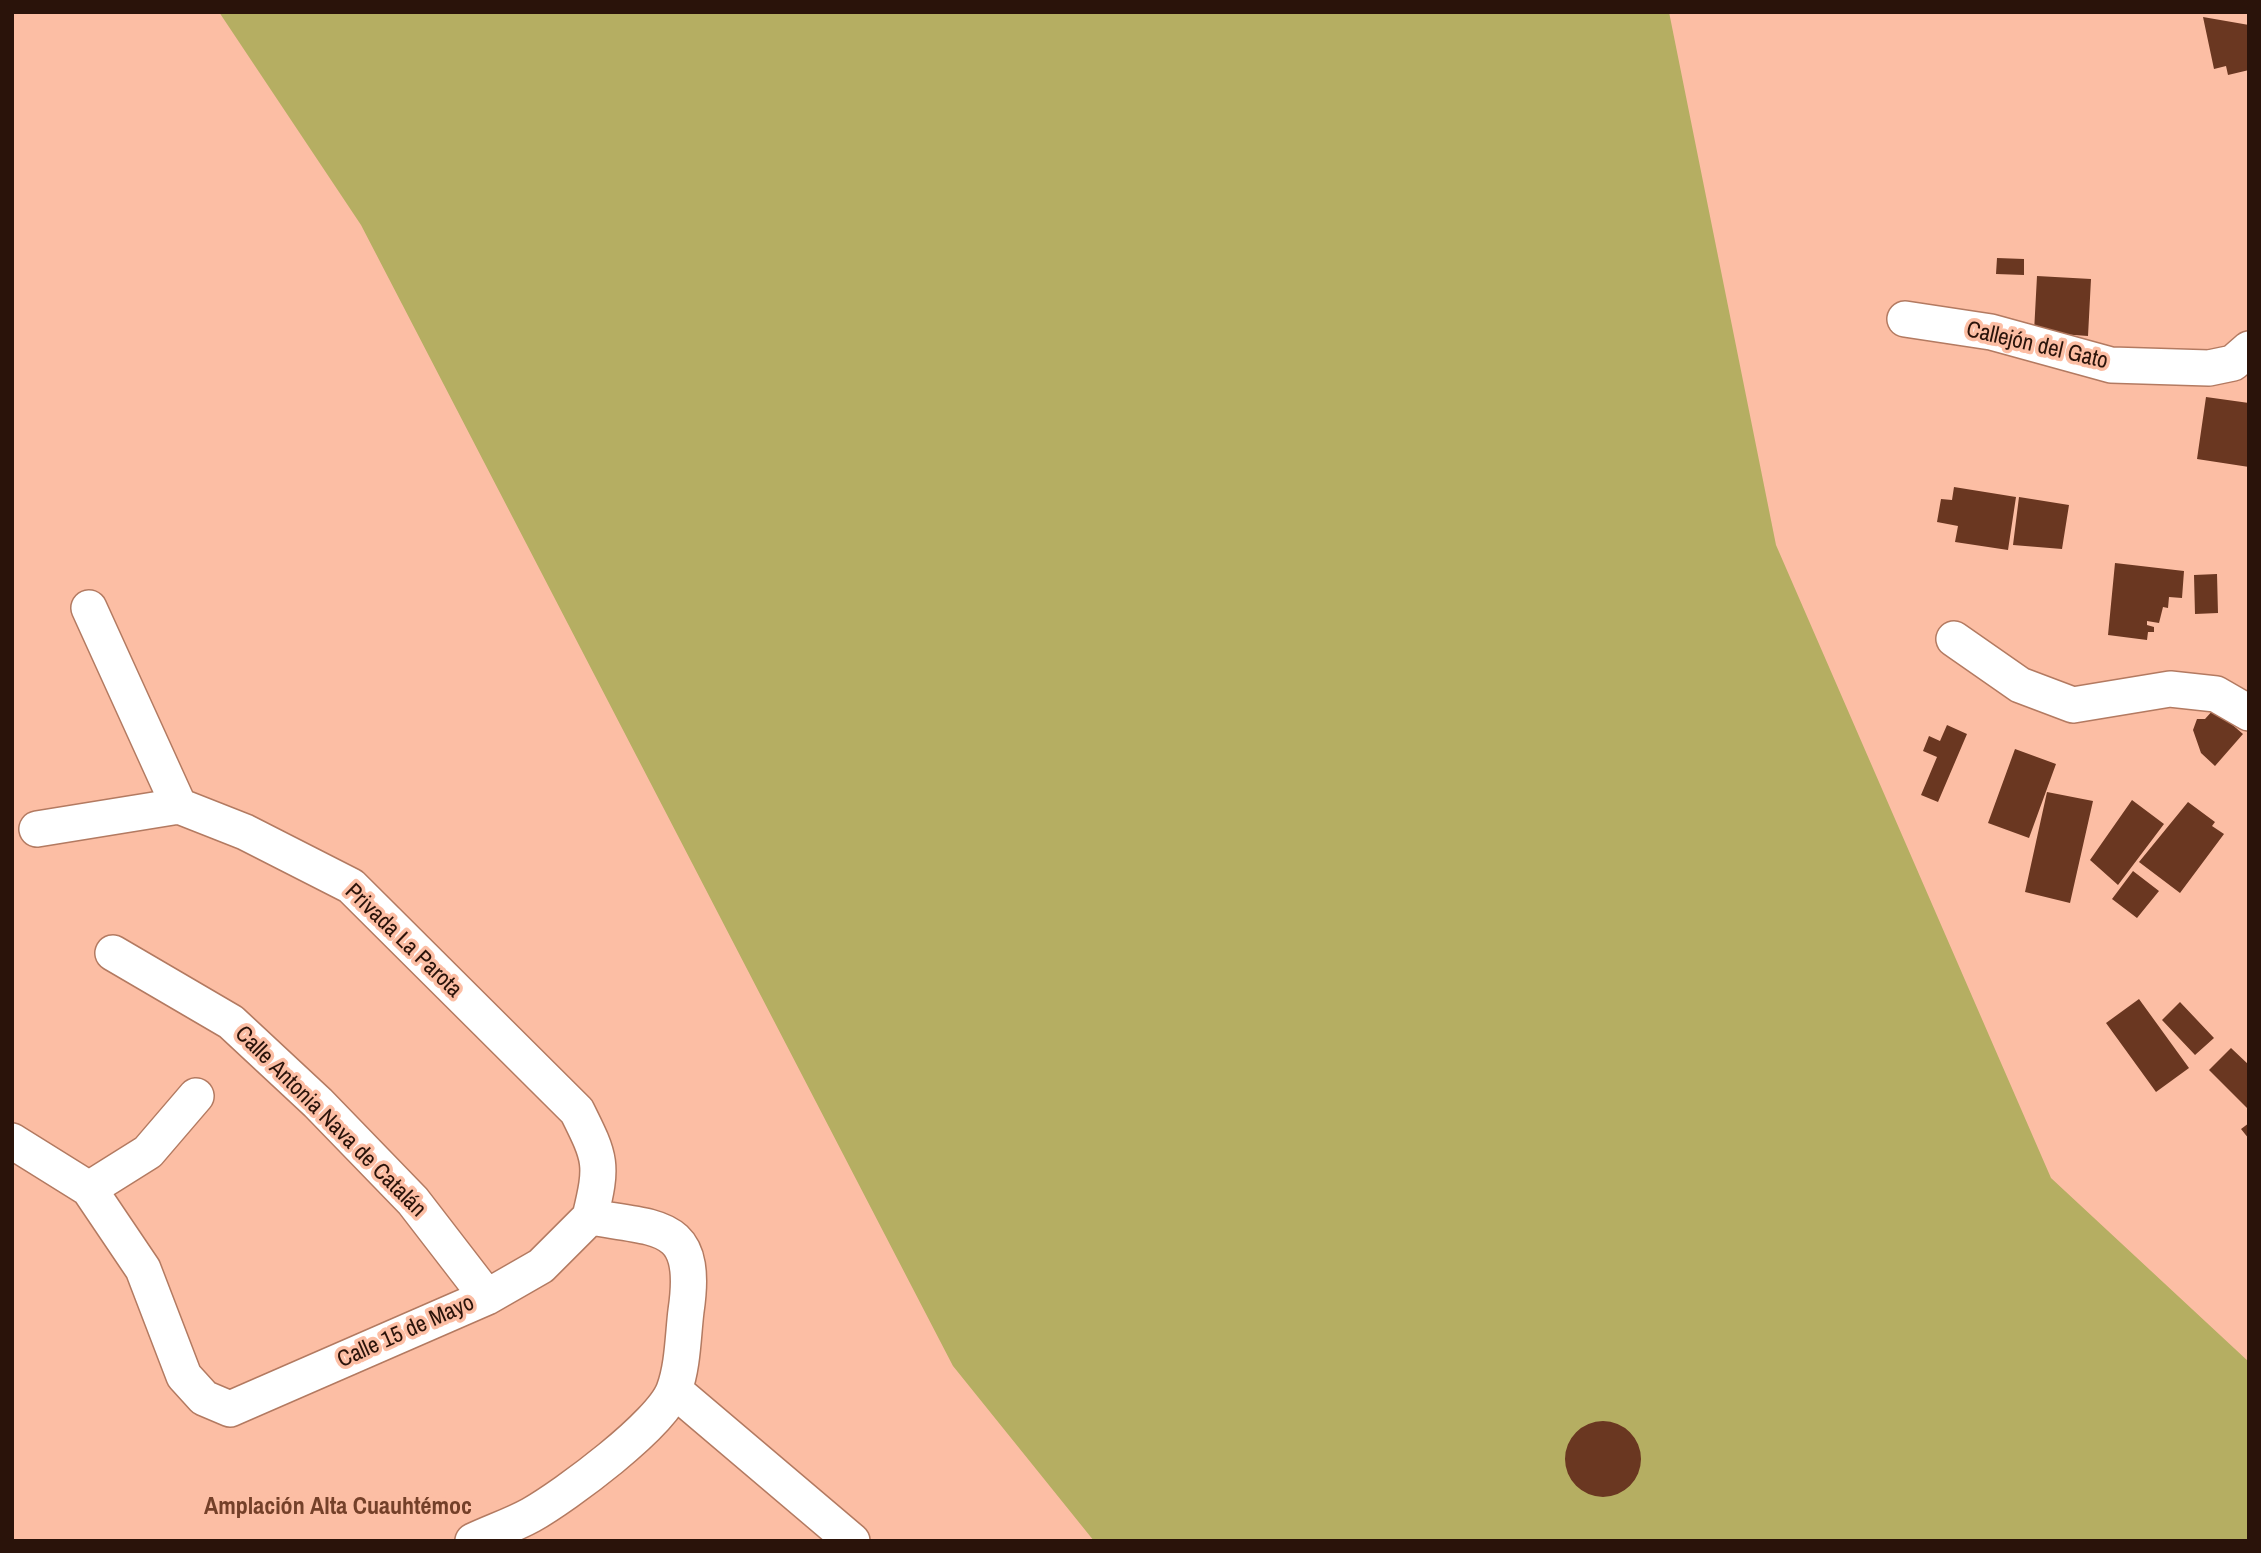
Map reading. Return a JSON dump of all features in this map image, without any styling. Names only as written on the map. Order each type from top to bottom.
[{"type":"street","name":"Callejón del Gato","points":[[1905,319],[1991,332],[2111,365],[2208,368],[2233,363],[2249,349]]},
{"type":"street","points":[[37,829],[179,806],[89,608]]},
{"type":"street","points":[[1954,639],[2020,685],[2073,705],[2170,689],[2216,694],[2249,713]]},
{"type":"street","name":"Privada La Parota","points":[[179,806],[245,832],[351,886],[577,1111],[597,1151],[599,1180],[590,1217]]},
{"type":"street","name":"Calle Antonia Nava de Catalán","points":[[113,953],[230,1022],[240,1031],[318,1104],[413,1201],[487,1297]]},
{"type":"street","points":[[12,1142],[89,1189],[148,1152],[195,1096]]},
{"type":"street","name":"Calle 15 de Mayo","points":[[89,1189],[143,1269],[184,1376],[204,1398],[230,1409],[487,1297],[541,1266],[590,1217]]},
{"type":"street","points":[[473,1541],[531,1515],[612,1457],[655,1417],[674,1390],[690,1283],[690,1263],[679,1243],[662,1229],[590,1217]]},
{"type":"street","points":[[674,1390],[852,1541]]},
{"type":"shaded area","points":[[219,12],[1669,12],[1776,545],[2051,1178],[2249,1362],[2249,1541],[1094,1541],[953,1366],[361,225]]},
{"type":"building","points":[[2203,17],[2249,25],[2249,70],[2228,75],[2226,66],[2214,69]]},
{"type":"building","points":[[1997,258],[2024,259],[2024,275],[1996,274]]},
{"type":"building","points":[[2037,276],[2091,279],[2088,336],[2034,332]]},
{"type":"building","points":[[2206,397],[2249,403],[2249,467],[2197,459]]},
{"type":"building","points":[[1954,487],[2016,497],[2008,550],[1955,542],[1958,526],[1937,522],[1941,499],[1952,500]]},
{"type":"building","points":[[2019,497],[2069,505],[2062,549],[2013,545]]},
{"type":"building","points":[[2115,563],[2184,571],[2182,598],[2169,597],[2168,608],[2163,607],[2159,623],[2147,621],[2147,625],[2154,627],[2154,632],[2148,632],[2147,640],[2108,635]]},
{"type":"building","points":[[2217,574],[2218,613],[2195,614],[2194,575]]},
{"type":"building","points":[[2214,709],[2243,734],[2215,766],[2201,753],[2193,730],[2197,719],[2205,719]]},
{"type":"building","points":[[1947,725],[1967,734],[1938,802],[1921,795],[1937,757],[1923,751],[1929,736],[1940,741]]},
{"type":"building","points":[[2015,749],[2056,764],[2029,838],[1988,823]]},
{"type":"building","points":[[2047,792],[2093,801],[2070,903],[2025,892]]},
{"type":"building","points":[[2132,800],[2164,824],[2118,885],[2090,860]]},
{"type":"building","points":[[2188,802],[2215,822],[2212,826],[2224,834],[2180,893],[2139,862]]},
{"type":"building","points":[[2133,871],[2159,891],[2137,918],[2112,899]]},
{"type":"building","points":[[2139,999],[2189,1068],[2156,1092],[2106,1023]]},
{"type":"building","points":[[2180,1002],[2214,1038],[2195,1055],[2162,1020]]},
{"type":"building","points":[[2231,1048],[2249,1065],[2249,1110],[2209,1070]]},
{"type":"building","points":[[2249,1123],[2249,1139],[2241,1129]]},
{"type":"building","points":[[1596,1421],[1610,1421],[1624,1427],[1635,1438],[1641,1459],[1638,1474],[1630,1486],[1610,1497],[1596,1497],[1582,1491],[1571,1480],[1565,1466],[1565,1452],[1571,1438],[1582,1427]]},
{"type":"district","name":"Amplación Alta Cuauhtémoc","points":[[338,1508]]}]
